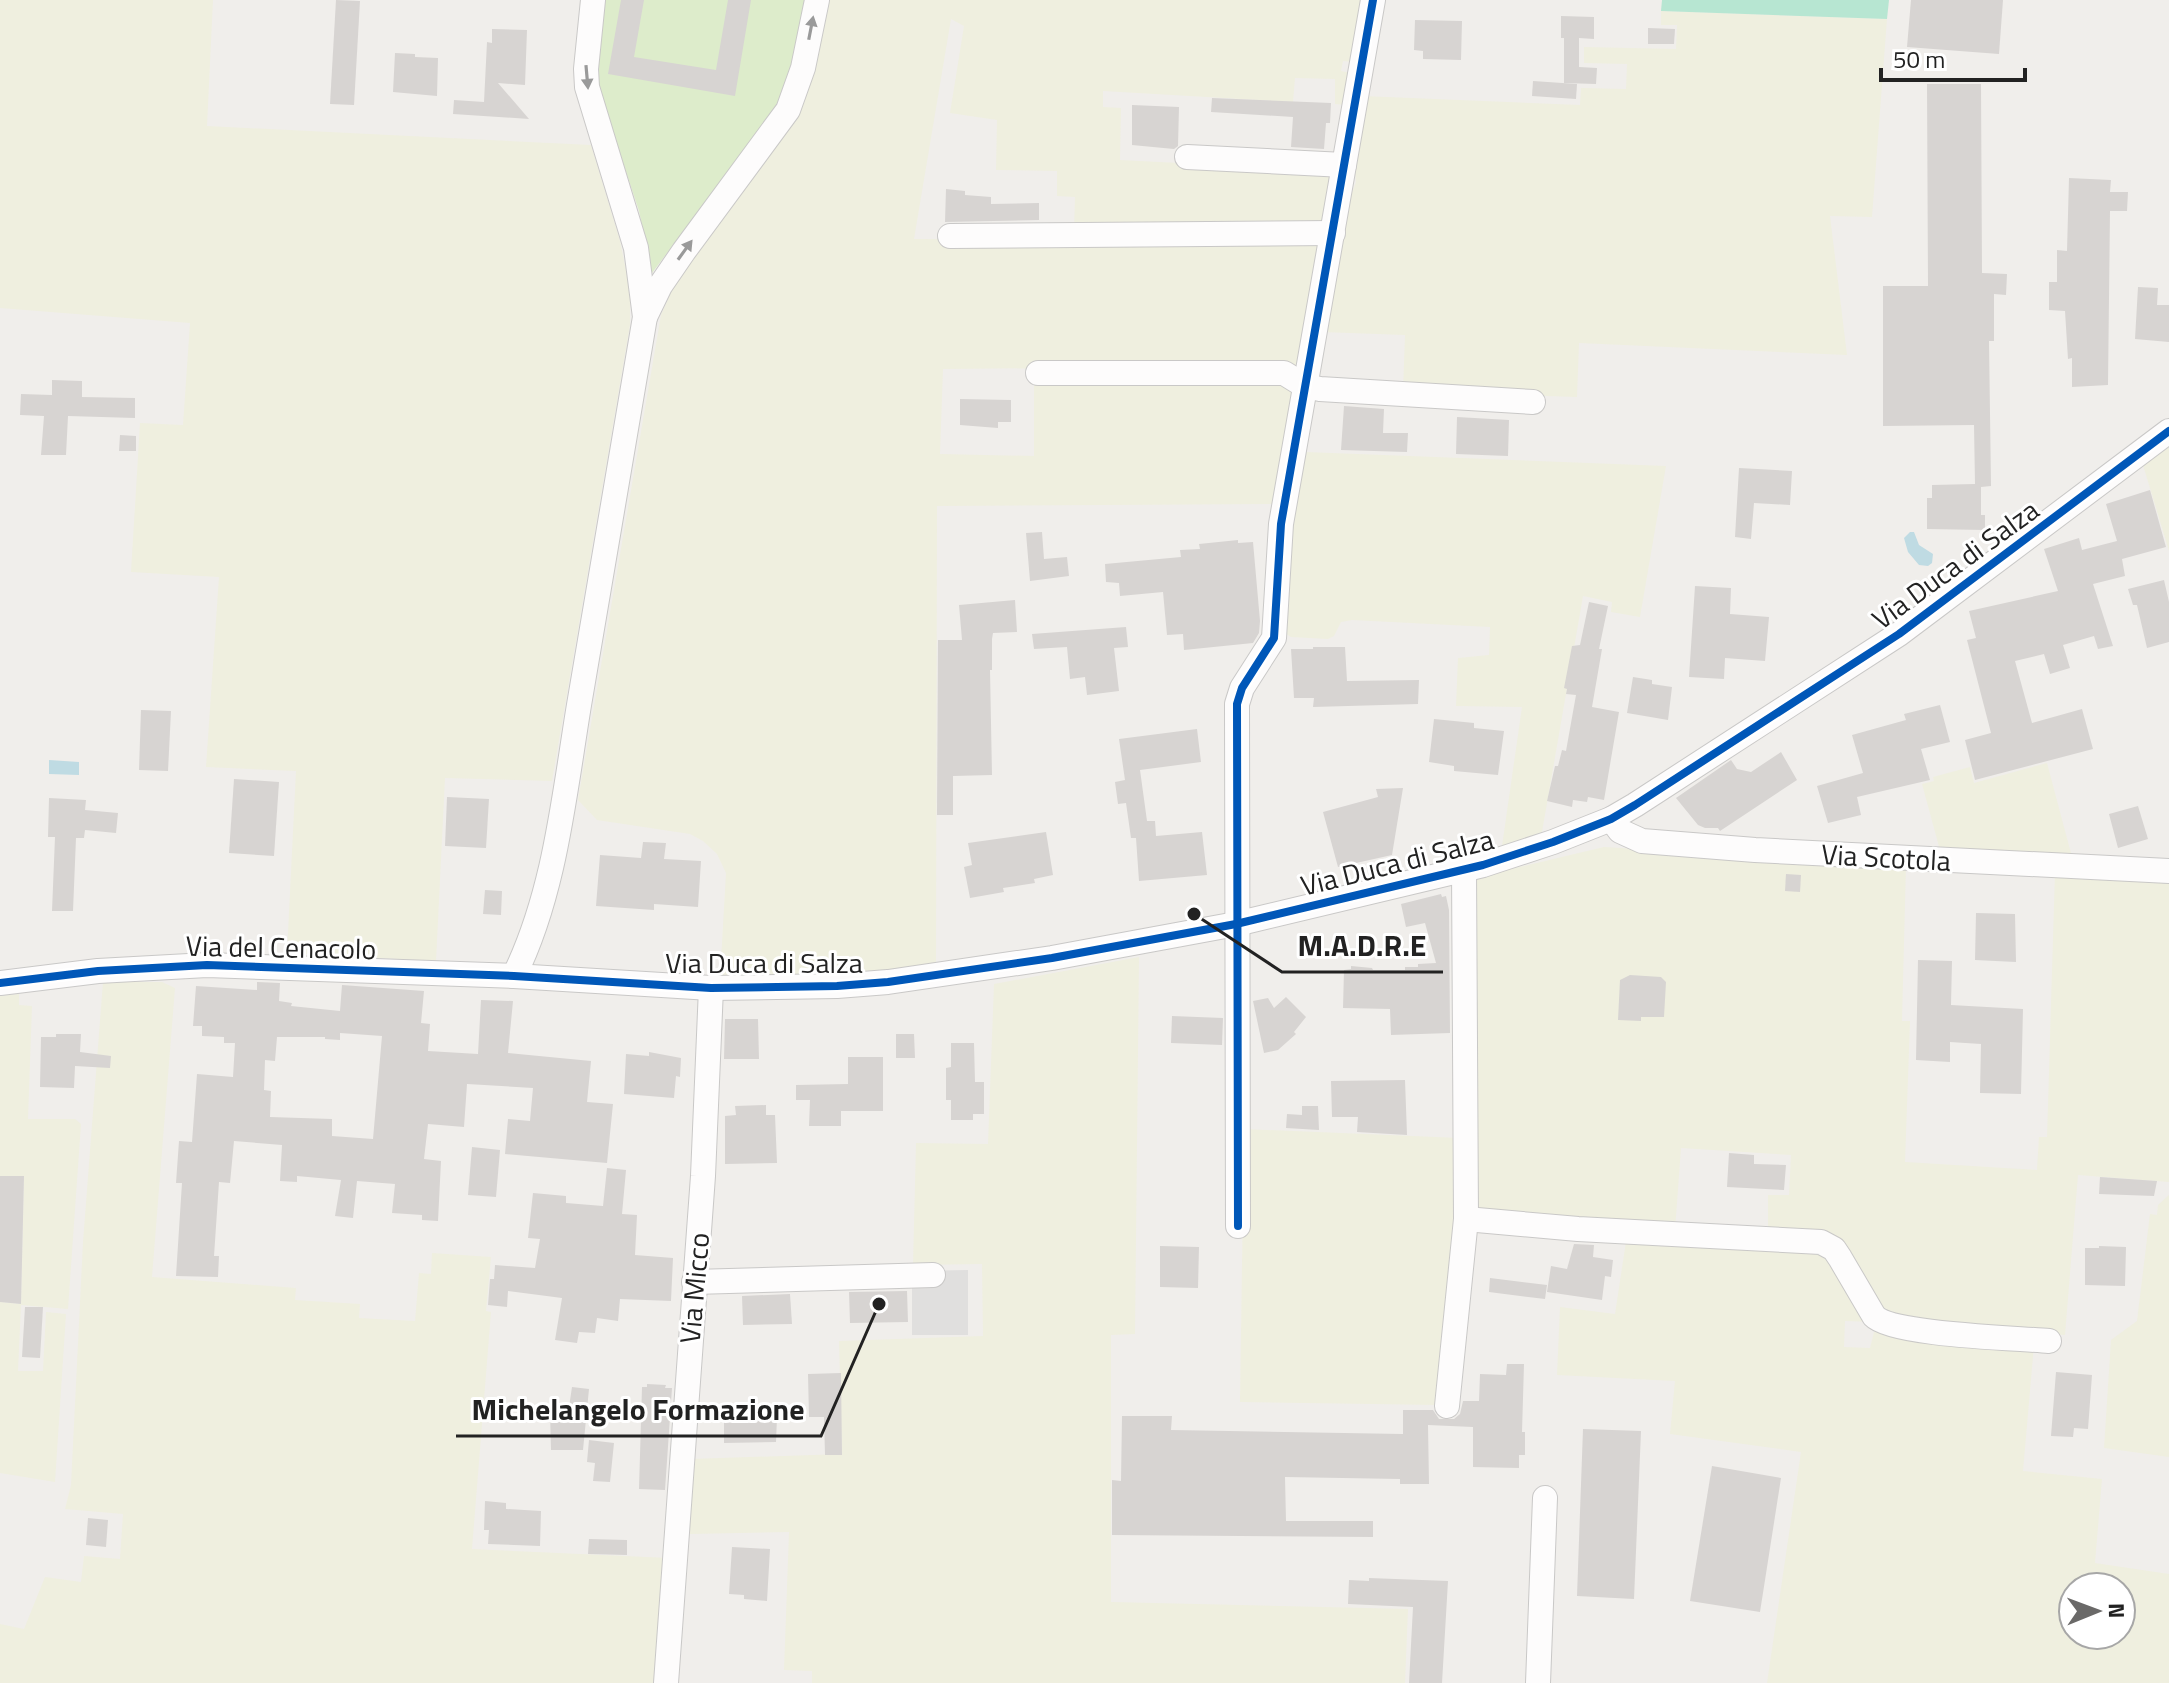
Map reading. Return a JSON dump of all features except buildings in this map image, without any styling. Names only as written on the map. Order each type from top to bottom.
[{"type":"street","points":[[593,0],[587,87],[636,248],[645,317]]},
{"type":"street","points":[[514,976],[526,952],[544,896],[562,807],[645,317],[660,286],[788,110],[803,68],[817,0]]},
{"type":"street","points":[[1238,1226],[1237,704],[1242,688],[1274,638],[1281,524],[1373,0]]},
{"type":"street","points":[[1187,157],[1344,165]]},
{"type":"street","points":[[950,236],[1333,233]]},
{"type":"street","points":[[1038,373],[1284,373],[1305,386],[1533,402]]},
{"type":"street","name":"Via Duca di Salza","points":[[514,976],[711,988],[888,982],[1052,958],[1236,924],[1521,853],[1611,819],[1899,634],[2169,431]]},
{"type":"street","name":"Via Scotola","points":[[1611,819],[1620,831],[1642,841],[1755,850],[2169,871]]},
{"type":"street","points":[[1447,1406],[1466,1219],[1464,869]]},
{"type":"street","name":"Via del Cenacolo","points":[[0,983],[98,971],[207,965],[514,976]]},
{"type":"street","name":"Via Micco","points":[[666,1683],[703,1176],[711,988]]},
{"type":"street","points":[[1466,1219],[1578,1229],[1821,1242],[1834,1249],[1874,1316],[1885,1324],[1911,1331],[2049,1341]]},
{"type":"street","points":[[694,1282],[933,1275]]},
{"type":"street","points":[[1538,1683],[1545,1498]]},
{"type":"green space","points":[[0,0],[213,0],[207,126],[591,145],[620,241],[630,290],[630,325],[552,781],[445,778],[436,961],[287,953],[296,771],[206,767],[219,577],[131,572],[140,423],[183,425],[190,323],[0,308]]},
{"type":"green space","points":[[604,0],[805,0],[786,87],[772,113],[652,273],[639,211],[598,87],[595,63]]},
{"type":"green space","points":[[824,0],[1365,0],[1354,62],[1343,61],[1341,71],[1351,73],[1346,105],[1335,104],[1335,79],[1295,78],[1293,102],[1103,91],[1103,107],[1121,108],[1120,160],[1338,171],[1329,226],[1074,230],[1075,197],[1057,196],[1057,171],[996,170],[997,120],[950,113],[964,26],[951,19],[914,239],[1326,241],[1302,366],[943,369],[940,454],[1034,456],[1034,382],[1285,382],[1296,389],[1277,504],[937,506],[936,966],[817,977],[720,978],[726,873],[717,854],[690,834],[597,820],[578,800],[661,315],[673,288],[787,127]]},
{"type":"green space","points":[[1662,0],[1889,0],[1887,19],[1661,11]]},
{"type":"green space","points":[[1661,11],[1887,19],[1872,217],[1830,216],[1847,355],[1579,343],[1577,397],[1403,391],[1405,335],[1322,332],[1344,215],[1356,182],[1353,157],[1362,96],[1580,105],[1581,88],[1626,89],[1627,64],[1584,63],[1584,47],[1676,49],[1677,25],[1661,25]]},
{"type":"green space","points":[[2169,447],[2169,551],[2143,465]]},
{"type":"green space","points":[[1305,452],[1666,466],[1640,617],[1611,612],[1612,602],[1583,596],[1542,832],[1502,846],[1522,707],[1456,706],[1458,658],[1489,655],[1490,627],[1352,620],[1341,622],[1334,636],[1328,639],[1291,637],[1283,632],[1287,540]]},
{"type":"green space","points":[[2047,763],[2072,857],[1941,854],[1922,784],[1934,781],[1933,777],[1970,767],[1974,783]]},
{"type":"green space","points":[[1604,847],[1906,865],[1902,1021],[1910,1021],[1905,1162],[2037,1170],[2039,1137],[2047,1137],[2055,872],[2169,876],[2169,1182],[2078,1175],[2065,1335],[1919,1324],[1888,1318],[1846,1257],[1768,1236],[1768,1195],[1789,1195],[1791,1155],[1681,1148],[1675,1230],[1480,1209],[1471,1198],[1473,878]]},
{"type":"green space","points":[[1139,957],[1135,1334],[1111,1335],[1111,1602],[1408,1609],[1405,1683],[812,1683],[812,1671],[784,1670],[789,1532],[690,1534],[691,1459],[842,1454],[839,1341],[983,1336],[982,1264],[913,1265],[916,1143],[988,1144],[994,984]]},
{"type":"green space","points":[[103,982],[162,982],[175,988],[152,1277],[296,1288],[295,1300],[360,1304],[359,1318],[415,1321],[419,1273],[431,1274],[432,1253],[491,1257],[486,1311],[491,1312],[472,1549],[669,1558],[658,1683],[0,1683],[0,1624],[24,1629],[45,1577],[81,1582],[84,1556],[120,1559],[123,1514],[65,1509],[71,1485],[83,1242]]},
{"type":"green space","points":[[19,994],[19,1005],[32,1006],[28,1119],[75,1119],[81,1124],[68,1309],[21,1305],[18,1371],[43,1371],[46,1312],[66,1314],[55,1482],[0,1473],[0,1302],[21,1304],[24,1177],[0,1176],[0,996]]},
{"type":"green space","points":[[1244,1129],[1459,1138],[1461,1219],[1440,1405],[1240,1402]]},
{"type":"green space","points":[[2169,1195],[2169,1457],[2104,1448],[2111,1340],[2137,1321],[2150,1214],[2157,1215],[2158,1205]]},
{"type":"green space","points":[[1627,1235],[1821,1249],[1874,1322],[1845,1321],[1844,1347],[1870,1348],[1874,1332],[2034,1345],[2023,1471],[2102,1479],[2095,1563],[2169,1574],[2169,1683],[1767,1683],[1801,1452],[1670,1434],[1675,1381],[1557,1375],[1560,1307],[1615,1314]]},
{"type":"shaded area","points":[[968,1270],[968,1335],[912,1335],[912,1271]]},
{"type":"water","points":[[1914,532],[1919,545],[1933,554],[1932,563],[1928,566],[1919,565],[1908,552],[1904,538]]},
{"type":"water","points":[[49,760],[79,762],[79,775],[49,774]]},
{"type":"cycle path","points":[[1238,1226],[1237,704],[1242,688],[1274,638],[1281,524],[1373,0]]},
{"type":"cycle path","points":[[0,983],[98,971],[207,965],[514,976],[711,988],[888,982],[1052,958],[1236,924],[1483,865],[1553,842],[1611,819],[1635,805],[1899,634],[2169,431]]},
{"type":"place","name":"M.A.D.R.E","points":[[1194,914]]},
{"type":"place","name":"Michelangelo Formazione","points":[[879,1304]]}]
